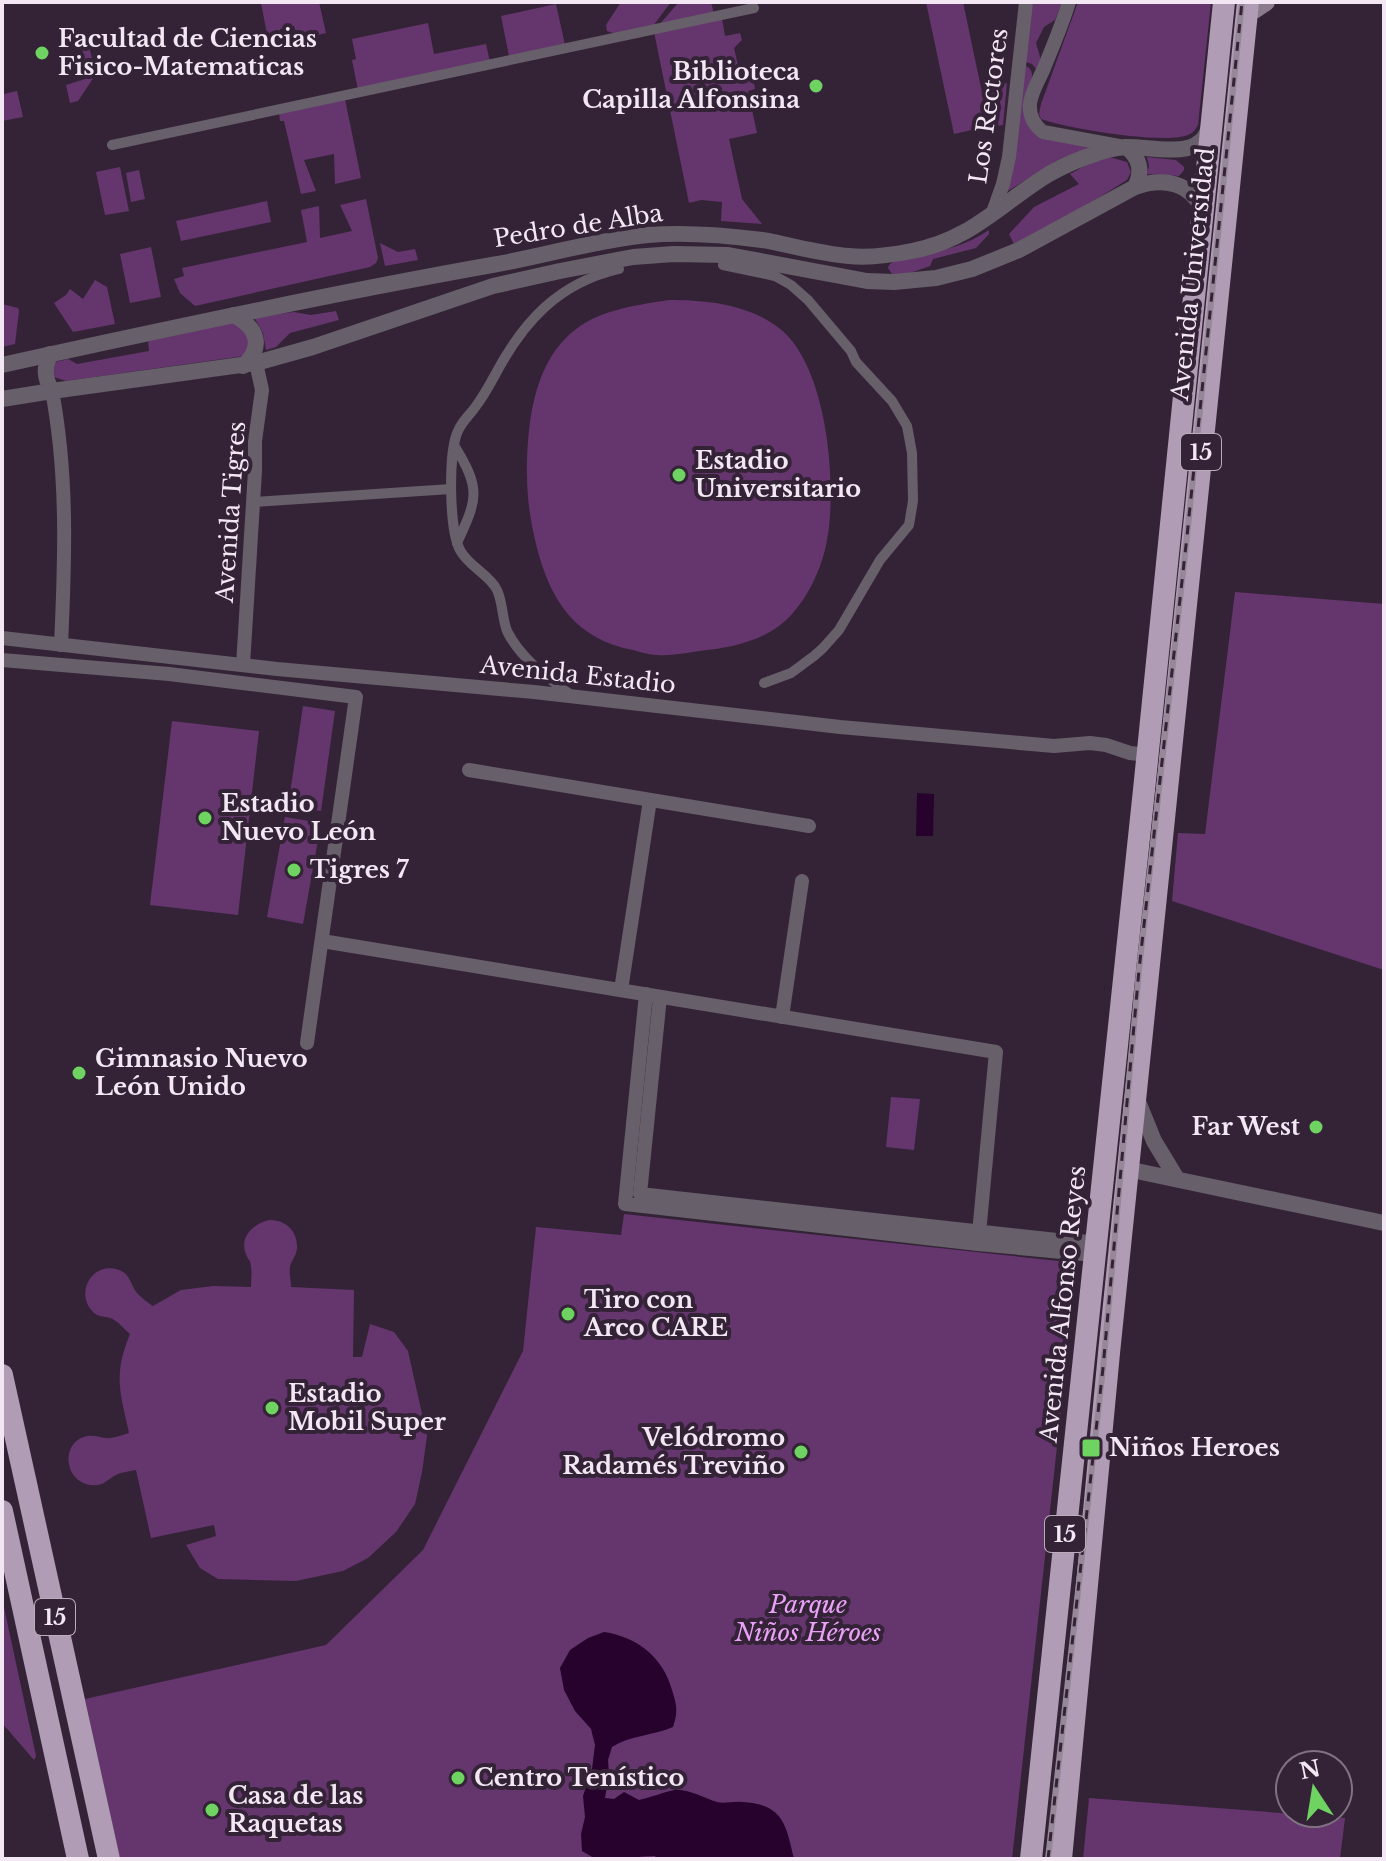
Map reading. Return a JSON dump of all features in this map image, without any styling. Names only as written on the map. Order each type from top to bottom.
[{"type":"highway","name":"Avenida Universidad","points":[[1148,755],[1224,2]]},
{"type":"highway","name":"Avenida Universidad","points":[[1166,791],[1256,5]]},
{"type":"highway","points":[[1166,579],[1179,667]]},
{"type":"highway","name":"Avenida Alfonso Reyes","points":[[1031,1859],[1148,755]]},
{"type":"highway","name":"Avenida Alfonso Reyes","points":[[1061,1859],[1166,791]]},
{"type":"highway","points":[[1099,1208],[1131,1142]]},
{"type":"highway","name":"15","points":[[2,1375],[109,1859]]},
{"type":"highway","name":"15","points":[[2,1511],[78,1859]]},
{"type":"highway","points":[[1053,1650],[1085,1607]]},
{"type":"street","name":"Los Rectores","points":[[992,216],[1009,157],[1026,2]]},
{"type":"street","points":[[1069,2],[1034,90],[1030,107],[1033,121],[1039,129],[1049,134],[1126,147],[1133,153],[1140,168],[1135,187]]},
{"type":"street","points":[[112,145],[754,8]]},
{"type":"street","name":"Pedro de Alba","points":[[2,365],[424,276],[648,235],[715,235],[849,256],[875,256],[932,246],[969,231],[1060,168],[1098,152],[1126,147],[1165,149],[1202,142],[1207,134],[1212,108]]},
{"type":"street","name":"Pedro de Alba","points":[[2,399],[250,364],[328,342],[493,286],[633,257],[728,255],[876,282],[924,280],[972,269],[1019,250],[1135,187],[1153,182],[1180,186],[1198,199],[1203,210]]},
{"type":"street","points":[[875,256],[876,282]]},
{"type":"street","points":[[723,265],[775,276],[808,300],[851,351],[856,362],[892,401],[907,426],[912,453],[913,501],[909,525],[880,560],[846,619],[823,648],[791,673],[764,683]]},
{"type":"street","points":[[572,696],[546,677],[513,640],[507,630],[495,587],[460,551],[451,489],[454,445],[459,428],[525,328],[559,296],[581,281],[619,269]]},
{"type":"street","points":[[234,315],[247,323],[253,333],[256,349],[250,364]]},
{"type":"street","points":[[50,354],[45,372],[56,412],[64,513],[61,645]]},
{"type":"street","name":"Avenida Tigres","points":[[243,665],[255,441],[262,390],[250,364]]},
{"type":"street","points":[[454,445],[468,467],[475,492],[471,513],[457,543]]},
{"type":"street","points":[[253,502],[451,489]]},
{"type":"street","name":"Avenida Estadio","points":[[2,638],[243,665],[572,696],[869,730],[1054,746],[1098,744],[1148,755]]},
{"type":"street","points":[[2,660],[169,674],[356,697],[307,1043]]},
{"type":"street","points":[[469,770],[809,826]]},
{"type":"street","points":[[621,990],[650,800]]},
{"type":"street","points":[[782,1017],[802,881]]},
{"type":"street","points":[[322,941],[996,1052],[978,1238]]},
{"type":"street","points":[[653,996],[640,1194],[895,1229],[1095,1248]]},
{"type":"street","points":[[1136,1094],[1154,1141],[1177,1179]]},
{"type":"street","points":[[1127,1169],[1384,1223]]},
{"type":"green space","points":[[319,2],[326,33],[308,37],[307,32],[297,35],[294,26],[280,29],[281,36],[268,39],[261,3]]},
{"type":"green space","points":[[621,2],[671,2],[653,26],[616,34],[607,31],[606,25]]},
{"type":"green space","points":[[679,2],[711,2],[714,14],[658,26]]},
{"type":"green space","points":[[926,2],[963,2],[989,126],[954,134]]},
{"type":"green space","points":[[1029,2],[1062,2],[1055,20],[1044,27],[1036,43],[1041,60],[1037,70],[1023,61]]},
{"type":"green space","points":[[1078,2],[1211,2],[1198,125],[1193,132],[1179,137],[1140,137],[1071,127],[1041,119],[1041,104]]},
{"type":"green space","points":[[556,4],[565,45],[509,56],[501,16]]},
{"type":"green space","points":[[722,19],[725,36],[740,33],[742,40],[734,48],[739,70],[751,68],[755,89],[748,91],[757,133],[729,139],[742,199],[762,224],[721,221],[722,202],[701,200],[689,203],[654,32]]},
{"type":"green space","points":[[428,23],[434,54],[486,44],[490,62],[358,90],[352,60],[356,59],[352,39]]},
{"type":"green space","points":[[88,42],[96,74],[78,101],[70,103],[66,85],[85,79],[87,72],[81,44]]},
{"type":"green space","points":[[1022,65],[1031,70],[1031,84],[1025,98],[1044,139],[1090,147],[1056,161],[1008,191]]},
{"type":"green space","points":[[1007,83],[1003,125],[995,126],[987,87]]},
{"type":"green space","points":[[2,87],[4,94],[17,91],[23,117],[2,121]]},
{"type":"green space","points":[[345,99],[361,178],[335,184],[334,154],[304,160],[316,191],[301,194],[284,121],[280,121],[279,113]]},
{"type":"green space","points":[[1109,157],[1127,162],[1131,172],[1127,180],[1014,244],[1009,234],[1034,207],[1079,184],[1070,174]]},
{"type":"green space","points":[[1147,157],[1176,160],[1184,170],[1179,176],[1147,174]]},
{"type":"green space","points":[[120,167],[129,211],[105,215],[96,172]]},
{"type":"green space","points":[[139,170],[145,199],[131,202],[126,173]]},
{"type":"green space","points":[[366,199],[378,258],[370,267],[195,306],[180,293],[174,279],[184,276],[182,268],[307,242],[301,210],[319,206],[320,238],[352,231],[340,205]]},
{"type":"green space","points":[[267,201],[271,222],[181,241],[176,221]]},
{"type":"green space","points":[[989,230],[976,248],[933,259],[930,266],[907,274],[892,274],[888,268],[894,261],[956,246]]},
{"type":"green space","points":[[380,243],[398,252],[415,249],[418,260],[385,266]]},
{"type":"green space","points":[[151,247],[161,297],[130,303],[120,254]]},
{"type":"green space","points":[[95,280],[107,287],[115,324],[73,332],[54,303],[70,289],[83,299]]},
{"type":"green space","name":"Estadio Universitario","points":[[669,300],[712,303],[754,314],[779,328],[796,346],[819,400],[826,432],[831,497],[829,526],[820,567],[803,600],[783,623],[737,645],[662,655],[613,645],[596,637],[581,627],[558,601],[537,548],[527,476],[534,401],[552,356],[566,338],[585,323],[610,312]]},
{"type":"green space","points":[[2,304],[19,311],[15,344],[2,347]]},
{"type":"green space","points":[[336,311],[339,320],[290,333],[276,347],[266,350],[263,333],[254,317],[294,312],[311,315]]},
{"type":"green space","points":[[233,323],[240,325],[251,340],[244,356],[66,381],[54,377],[51,368],[55,362],[68,359],[77,364],[149,351],[148,340]]},
{"type":"green space","points":[[1235,592],[1384,604],[1384,970],[1172,901],[1178,833],[1205,834]]},
{"type":"green space","name":"Tigres 7","points":[[303,706],[335,711],[321,811],[288,807]]},
{"type":"green space","name":"Estadio Nuevo León","points":[[172,721],[259,731],[238,915],[150,905]]},
{"type":"green space","name":"Tigres 7","points":[[285,817],[321,823],[303,924],[267,917]]},
{"type":"green space","points":[[891,1097],[920,1099],[914,1150],[886,1147]]},
{"type":"green space","name":"Parque Niños Héroes","points":[[624,1214],[1077,1263],[1012,1859],[120,1859],[85,1699],[326,1645],[423,1550],[523,1351],[536,1227],[621,1235]]},
{"type":"green space","name":"Estadio Mobil Super","points":[[269,1220],[286,1224],[297,1243],[290,1269],[291,1287],[354,1290],[353,1357],[362,1357],[370,1324],[394,1332],[408,1351],[427,1436],[422,1472],[415,1504],[396,1532],[368,1558],[343,1571],[296,1581],[218,1579],[200,1568],[186,1545],[216,1536],[214,1525],[151,1538],[136,1470],[118,1474],[95,1485],[82,1483],[72,1472],[70,1450],[81,1438],[111,1438],[129,1433],[120,1373],[130,1334],[113,1319],[93,1312],[85,1296],[86,1288],[94,1274],[110,1268],[126,1274],[138,1294],[153,1306],[181,1290],[213,1286],[251,1287],[251,1264],[244,1242],[253,1228]]},
{"type":"green space","points":[[2,1598],[36,1756],[34,1760],[2,1723]]},
{"type":"green space","points":[[1089,1798],[1274,1812],[1274,1829],[1344,1829],[1340,1859],[1083,1859]]},
{"type":"shaded area","points":[[917,793],[934,794],[933,836],[916,836]]},
{"type":"shaded area","points":[[604,1632],[638,1644],[655,1658],[668,1678],[676,1709],[673,1727],[612,1747],[605,1798],[614,1799],[624,1792],[639,1800],[680,1790],[717,1802],[742,1802],[766,1807],[785,1826],[794,1859],[657,1859],[655,1856],[601,1859],[582,1851],[583,1796],[592,1769],[595,1745],[591,1729],[575,1711],[564,1690],[560,1668],[570,1650]]},
{"type":"railway","points":[[1048,1859],[1103,1368],[1139,970],[1242,2]]},
{"type":"place","name":"Facultad de Ciencias Fisico-Matematicas","points":[[42,53]]},
{"type":"place","name":"Biblioteca Capilla Alfonsina","points":[[816,86]]},
{"type":"place","name":"Estadio Universitario","points":[[679,475]]},
{"type":"place","name":"Estadio Nuevo León","points":[[205,818]]},
{"type":"place","name":"Tigres 7","points":[[294,870]]},
{"type":"place","name":"Gimnasio Nuevo León Unido","points":[[79,1073]]},
{"type":"place","name":"Far West","points":[[1316,1127]]},
{"type":"place","name":"Tiro con Arco CARE","points":[[568,1314]]},
{"type":"place","name":"Estadio Mobil Super","points":[[272,1408]]},
{"type":"place","name":"Niños Heroes","points":[[1091,1448]]},
{"type":"place","name":"Velódromo Radamés Treviño","points":[[801,1452]]},
{"type":"place","name":"Centro Tenístico","points":[[458,1778]]},
{"type":"place","name":"Casa de las Raquetas","points":[[212,1810]]}]
